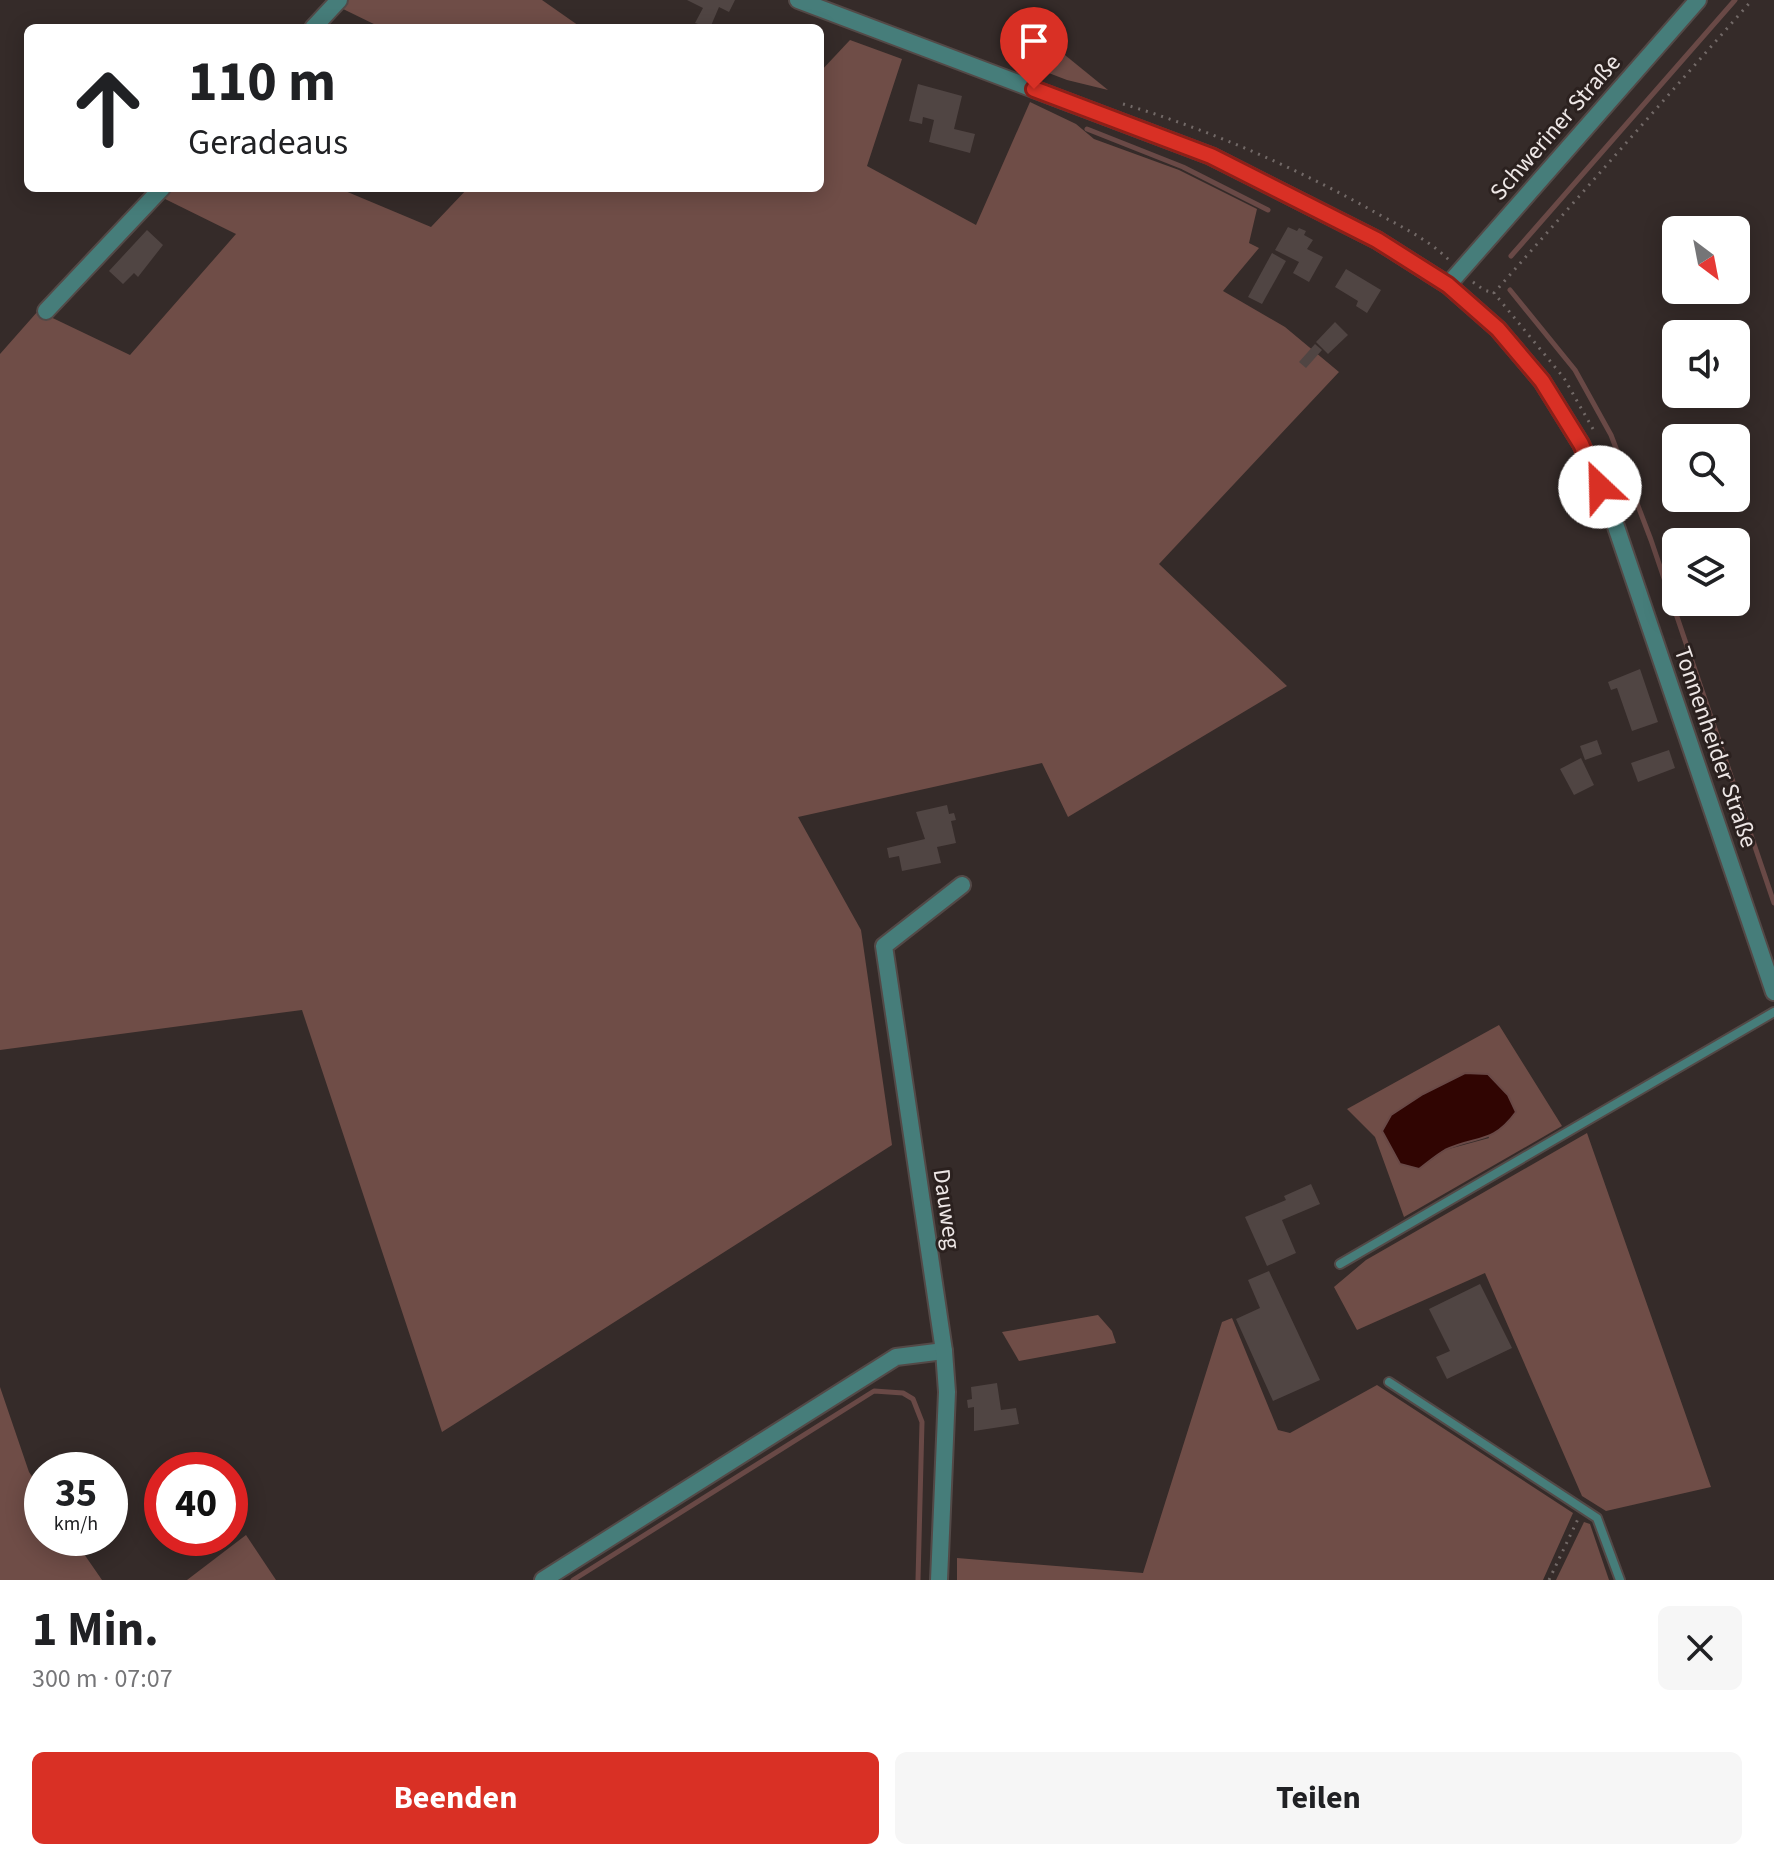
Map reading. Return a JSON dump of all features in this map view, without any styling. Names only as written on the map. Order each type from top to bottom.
[{"type":"street","points":[[317,24],[339,0]]},
{"type":"street","name":"Tonnenheider Straße","points":[[798,0],[1211,156],[1377,240],[1448,285],[1498,329],[1542,381],[1581,444],[1610,509],[1704,773],[1774,992]]},
{"type":"street","name":"Schweriner Straße","points":[[1448,285],[1698,0]]},
{"type":"street","points":[[46,311],[158,192]]},
{"type":"street","name":"Dauweg","points":[[939,1580],[947,1392],[944,1351],[884,946],[962,885]]},
{"type":"street","points":[[543,1580],[896,1357],[944,1351]]},
{"type":"lane","points":[[1340,1264],[1774,1012]]},
{"type":"lane","points":[[1389,1382],[1597,1518],[1620,1580]]},
{"type":"path","points":[[1593,430],[1564,378],[1494,293],[1752,0]]},
{"type":"path","points":[[1600,443],[1615,479]]},
{"type":"path","points":[[1549,1580],[1584,1509]]},
{"type":"shaded area","points":[[348,0],[542,0],[576,24],[374,24],[341,8]]},
{"type":"shaded area","points":[[1044,38],[1108,90],[1067,80],[1012,59]]},
{"type":"shaded area","points":[[850,40],[902,59],[867,166],[976,225],[1030,102],[1076,124],[1094,139],[1179,170],[1257,209],[1249,243],[1259,248],[1223,291],[1285,327],[1339,372],[1159,564],[1287,686],[1068,817],[1042,763],[798,817],[861,930],[892,1145],[442,1432],[302,1010],[0,1050],[0,354],[38,311],[130,355],[236,234],[161,197],[165,192],[348,192],[431,227],[464,192],[824,192],[824,68]]},
{"type":"shaded area","points":[[1499,1025],[1562,1126],[1404,1217],[1375,1137],[1347,1109]],"holes":[[[1465,1073],[1489,1138],[1445,1150],[1419,1169],[1400,1164],[1382,1131],[1391,1115],[1423,1094]]]},
{"type":"shaded area","points":[[1465,1073],[1488,1074],[1508,1095],[1516,1112],[1491,1135],[1445,1150],[1419,1169],[1400,1164],[1382,1131],[1391,1115],[1423,1094]]},
{"type":"shaded area","points":[[1587,1133],[1711,1487],[1606,1511],[1582,1496],[1485,1273],[1357,1330],[1334,1287],[1366,1260]]},
{"type":"shaded area","points":[[1098,1315],[1112,1331],[1116,1343],[1019,1361],[1002,1332]]},
{"type":"shaded area","points":[[1232,1318],[1278,1430],[1290,1433],[1377,1385],[1573,1513],[1543,1580],[957,1580],[957,1558],[1143,1573],[1222,1322]]},
{"type":"shaded area","points":[[0,1387],[24,1457],[24,1556],[85,1556],[102,1580],[0,1580]]},
{"type":"shaded area","points":[[1584,1522],[1590,1524],[1609,1580],[1556,1580]]},
{"type":"shaded area","points":[[248,1538],[276,1580],[187,1580],[218,1556],[248,1556]]},
{"type":"building","points":[[687,0],[735,0],[729,12],[719,7],[712,24],[695,23],[703,8]]},
{"type":"building","points":[[918,84],[962,96],[954,129],[975,134],[970,153],[929,142],[934,120],[923,117],[922,124],[909,121]]},
{"type":"building","points":[[1288,227],[1306,231],[1304,235],[1313,240],[1307,249],[1323,257],[1309,282],[1293,273],[1299,262],[1275,250]]},
{"type":"building","points":[[147,230],[163,245],[138,277],[134,273],[123,284],[109,271]]},
{"type":"building","points":[[1272,253],[1286,261],[1262,304],[1248,297]]},
{"type":"building","points":[[1346,269],[1381,290],[1367,313],[1356,306],[1358,301],[1335,287]]},
{"type":"building","points":[[1335,322],[1348,335],[1328,354],[1316,342]]},
{"type":"building","points":[[1315,344],[1322,350],[1306,368],[1299,362]]},
{"type":"building","points":[[1640,669],[1658,722],[1632,731],[1617,688],[1611,690],[1608,682]]},
{"type":"building","points":[[1597,740],[1602,754],[1585,760],[1580,746]]},
{"type":"building","points":[[1669,750],[1675,768],[1638,782],[1631,763]]},
{"type":"building","points":[[1581,758],[1594,785],[1574,795],[1560,769]]},
{"type":"building","points":[[947,805],[949,814],[954,813],[956,820],[951,821],[956,843],[937,847],[941,863],[902,871],[899,856],[889,858],[887,848],[925,839],[916,812]]},
{"type":"building","points":[[1311,1184],[1320,1204],[1282,1220],[1296,1253],[1267,1266],[1245,1217],[1286,1200],[1284,1196]]},
{"type":"building","points":[[1269,1271],[1320,1380],[1273,1401],[1236,1319],[1260,1308],[1248,1280]]},
{"type":"building","points":[[1480,1284],[1512,1348],[1447,1379],[1436,1357],[1450,1351],[1429,1309]]},
{"type":"building","points":[[997,1383],[1001,1410],[1016,1408],[1019,1424],[974,1431],[974,1407],[968,1408],[967,1400],[972,1399],[971,1387]]},
{"type":"waterway","points":[[1511,256],[1735,0]]},
{"type":"waterway","points":[[1087,129],[1183,167],[1268,210]]},
{"type":"waterway","points":[[1510,290],[1575,370],[1611,435],[1651,540],[1774,903]]},
{"type":"waterway","points":[[573,1580],[874,1391],[903,1393],[913,1399],[922,1422],[918,1580]]},
{"type":"route","points":[[1034,89],[1211,156],[1377,240],[1448,285],[1498,329],[1542,381],[1581,444],[1600,487]]}]
